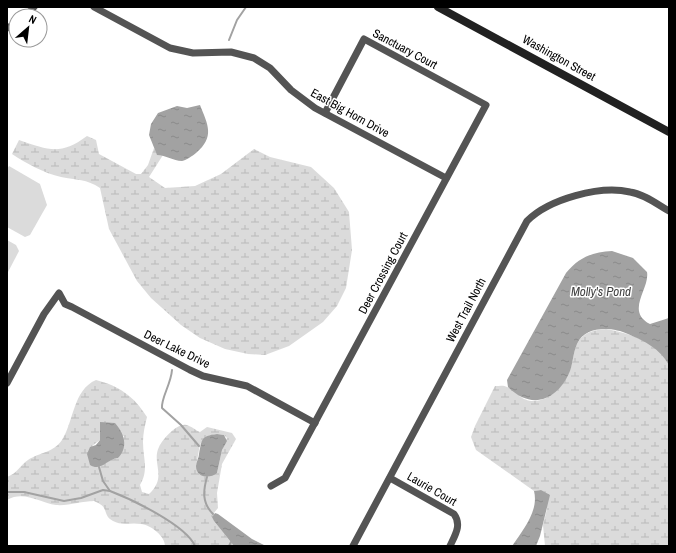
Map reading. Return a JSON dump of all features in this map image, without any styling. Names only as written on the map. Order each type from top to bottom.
[{"type":"main road","name":"Washington Street","points":[[438,7],[669,132]]},
{"type":"street","name":"East Big Horn Drive","points":[[94,7],[170,48],[180,51],[205,54],[232,52],[254,58],[274,71],[302,100],[446,178]]},
{"type":"street","name":"Sanctuary Court","points":[[325,113],[364,39],[446,83]]},
{"type":"street","name":"Deer Crossing Court","points":[[271,486],[285,478],[486,105],[446,83]]},
{"type":"street","name":"West Trail North","points":[[353,546],[521,231],[532,215],[542,208],[563,199],[619,190],[632,192],[669,210]]},
{"type":"street","name":"Deer Lake Drive","points":[[7,383],[44,314],[59,293],[65,304],[190,370],[203,376],[247,386],[315,423]]},
{"type":"street","name":"Laurie Court","points":[[390,478],[454,514],[458,524],[458,530],[450,546]]},
{"type":"green space","points":[[87,136],[96,140],[99,154],[136,174],[141,174],[148,165],[154,148],[157,154],[163,155],[149,177],[165,188],[195,186],[221,174],[254,149],[270,157],[311,167],[334,188],[349,212],[352,250],[346,288],[337,306],[323,322],[289,346],[265,355],[248,354],[225,349],[200,338],[181,325],[151,298],[137,281],[109,229],[100,188],[86,181],[61,177],[42,171],[12,154],[19,140],[47,148],[62,149]]},
{"type":"green space","points":[[9,166],[40,184],[47,205],[30,235],[25,237],[7,227],[7,169]]},
{"type":"green space","points":[[7,240],[16,245],[19,251],[7,274]]},
{"type":"green space","points":[[606,329],[641,339],[657,349],[668,363],[670,372],[668,404],[669,546],[545,546],[543,525],[547,509],[541,490],[534,491],[476,450],[471,437],[495,386],[506,386],[525,400],[529,401],[546,398],[556,391],[565,381],[578,341],[592,331]]},
{"type":"green space","points":[[96,380],[112,385],[137,403],[147,417],[143,439],[145,469],[143,480],[140,485],[142,492],[149,494],[155,488],[158,476],[157,453],[159,447],[168,435],[176,428],[185,425],[200,432],[207,427],[232,433],[236,439],[222,464],[217,493],[218,508],[213,514],[214,521],[234,546],[165,546],[163,538],[149,526],[113,521],[108,517],[103,506],[94,501],[56,505],[20,496],[7,500],[7,477],[14,474],[28,460],[50,450],[62,440],[78,398],[88,385]],"holes":[[[100,434],[124,436],[118,458],[112,459],[99,467],[92,446],[100,440]],[[210,435],[224,435],[227,438],[222,450],[217,473],[196,465],[200,444],[202,441]]]},
{"type":"water","points":[[200,105],[208,130],[206,142],[202,147],[191,157],[182,161],[157,155],[149,135],[151,124],[158,113],[177,106],[187,108]]},
{"type":"water","name":"Molly's Pond","points":[[612,251],[633,258],[647,272],[647,279],[640,300],[639,313],[643,319],[650,324],[669,318],[669,365],[661,354],[652,346],[641,340],[615,330],[600,329],[586,333],[581,338],[576,347],[570,371],[559,389],[544,399],[526,399],[517,394],[508,387],[507,380],[566,273],[576,263],[587,256]]},
{"type":"water","points":[[100,422],[115,423],[121,431],[124,445],[118,458],[101,466],[94,467],[90,465],[87,454],[90,447],[96,445],[100,440]]},
{"type":"water","points":[[217,434],[224,435],[227,441],[222,450],[217,473],[207,477],[198,473],[196,463],[203,440],[207,436]]},
{"type":"water","points":[[541,490],[550,495],[540,536],[536,546],[512,546],[525,527],[532,513],[535,498],[534,491]]},
{"type":"water","points":[[215,513],[252,539],[266,546],[234,546],[214,521],[212,517]]},
{"type":"waterway","points":[[229,40],[237,20],[246,7]]},
{"type":"waterway","points":[[172,370],[162,408],[181,425],[199,446]]},
{"type":"waterway","points":[[99,467],[103,481],[110,491]]},
{"type":"waterway","points":[[207,477],[204,497],[209,510],[213,514]]},
{"type":"waterway","points":[[7,492],[24,492],[64,501],[81,498],[103,490],[110,491],[144,506],[170,521],[190,538],[195,546]]},
{"type":"waterway","points":[[229,546],[231,542]]}]
